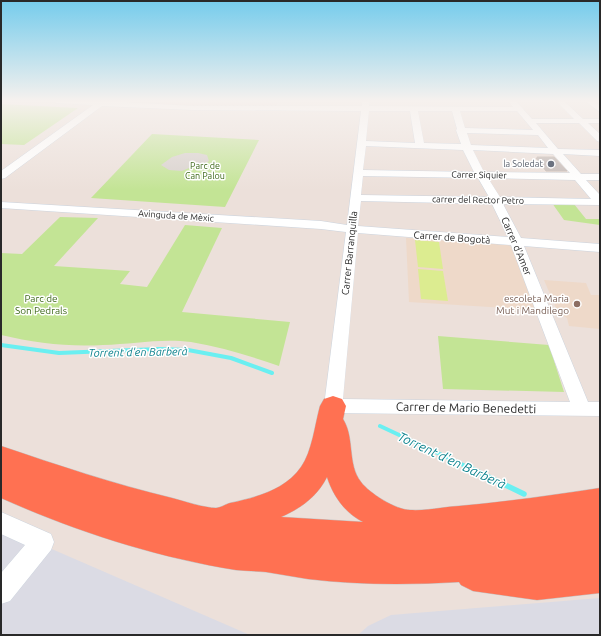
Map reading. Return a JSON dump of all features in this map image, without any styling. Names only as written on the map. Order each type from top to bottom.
[{"type":"highway","points":[[215,522],[258,512],[274,506],[288,498],[306,482],[318,464],[333,406]]},
{"type":"highway","points":[[333,406],[336,451],[341,475],[346,486],[353,496],[372,512],[409,526]]},
{"type":"highway","points":[[1,458],[104,495],[215,522],[312,536],[403,540],[448,539],[535,533],[600,522]]},
{"type":"highway","points":[[1,484],[34,499],[117,527],[157,537],[229,552],[315,562],[426,566],[522,560],[600,550]]},
{"type":"highway","points":[[312,536],[509,517],[600,502]]},
{"type":"highway","points":[[426,566],[537,582],[600,575]]},
{"type":"street","points":[[1,176],[62,131]]},
{"type":"street","name":"Carrer Barranquilla","points":[[333,406],[362,131]]},
{"type":"street","points":[[418,131],[420,146]]},
{"type":"street","name":"Carrer d'Amer","points":[[460,131],[467,148],[496,200],[516,241],[591,409]]},
{"type":"street","points":[[478,131],[540,133]]},
{"type":"street","points":[[538,131],[600,202]]},
{"type":"street","points":[[591,131],[600,139]]},
{"type":"street","points":[[361,143],[600,153]]},
{"type":"street","name":"Carrer Siquier","points":[[358,173],[600,177]]},
{"type":"street","name":"carrer del Rector Petro","points":[[355,198],[600,202]]},
{"type":"street","name":"Avinguda de Mèxic","points":[[1,205],[321,225],[352,229]]},
{"type":"street","name":"Carrer de Bogotà","points":[[352,229],[600,248]]},
{"type":"street","name":"Carrer de Mario Benedetti","points":[[333,406],[591,409]]},
{"type":"street","points":[[1,523],[44,542],[1,592]]},
{"type":"shaded area","points":[[185,153],[207,155],[209,161],[199,167],[189,168],[182,171],[169,170],[161,165],[172,157]]},
{"type":"shaded area","points":[[406,238],[509,245],[513,248],[536,310],[409,302]]},
{"type":"shaded area","name":"escoleta Maria Mut i Mandilego","points":[[544,280],[586,283],[591,295],[600,295],[600,329],[569,326],[567,318],[558,313]]},
{"type":"shaded area","points":[[1,527],[250,635],[1,635]]},
{"type":"shaded area","points":[[600,598],[600,635],[358,635],[368,626],[391,615]]},
{"type":"green space","points":[[1,131],[45,131],[24,145],[1,144]]},
{"type":"green space","name":"Parc de Can Palou","points":[[152,134],[259,140],[225,207],[91,198]]},
{"type":"green space","points":[[552,203],[574,204],[586,219],[600,219],[600,225],[564,220]]},
{"type":"green space","name":"Parc de Son Pedrals","points":[[60,217],[98,218],[54,266],[130,271],[120,284],[147,287],[185,225],[222,228],[182,312],[290,322],[279,366],[214,346],[191,342],[158,341],[64,345],[1,335],[1,253],[22,254]]},
{"type":"green space","points":[[415,240],[439,242],[443,269],[418,267]]},
{"type":"green space","points":[[418,269],[443,271],[448,301],[421,299]]},
{"type":"green space","points":[[438,336],[549,345],[564,392],[443,389]]},
{"type":"building","name":"la Soledat","points":[[537,157],[554,157],[567,171],[546,171],[536,158],[538,158]]},
{"type":"waterway","name":"Torrent d'en Barberà","points":[[1,345],[59,353],[159,349],[188,350],[231,358],[272,373]]},
{"type":"waterway","name":"Torrent d'en Barberà","points":[[380,426],[474,470]]},
{"type":"waterway","name":"Torrent d'en Barberà","points":[[472,469],[524,494]]},
{"type":"place","name":"la Soledat","points":[[551,164]]},
{"type":"place","name":"escoleta Maria Mut i Mandilego","points":[[577,304]]}]
